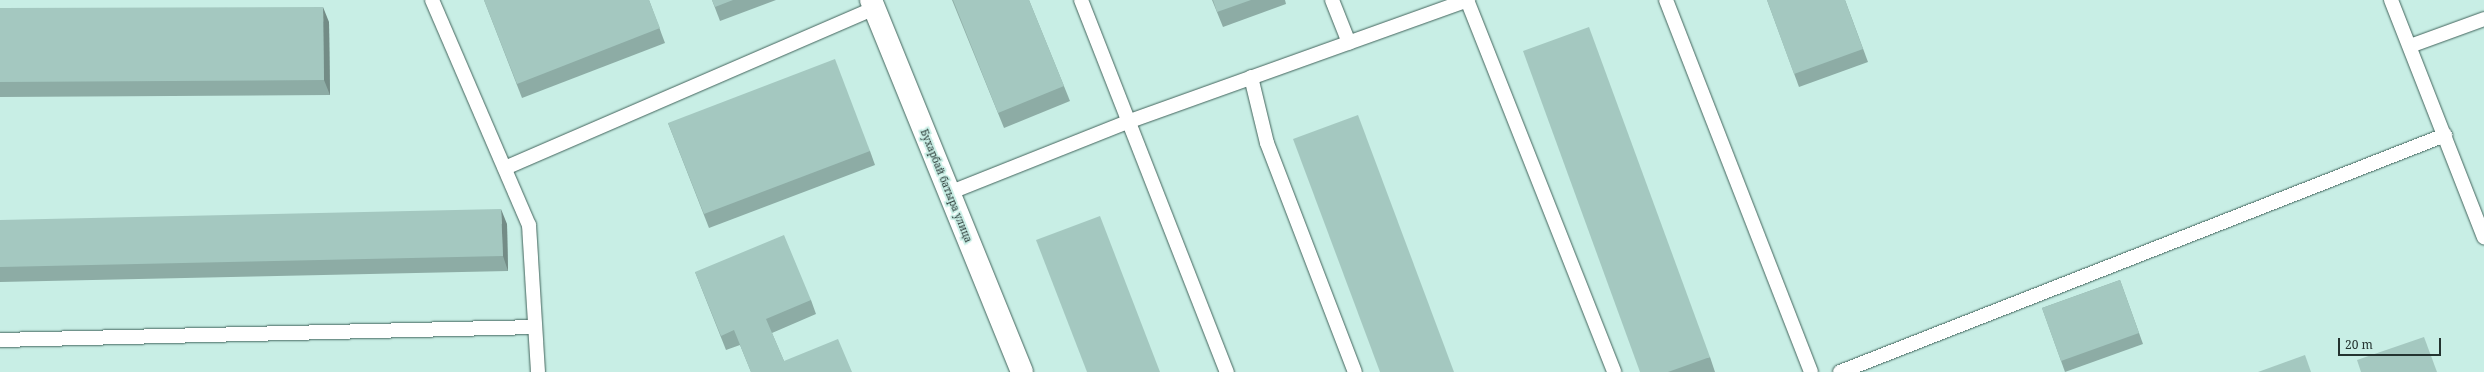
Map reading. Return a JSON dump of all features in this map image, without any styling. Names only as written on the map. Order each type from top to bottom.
[{"type":"street","name":"Бухарбай батыра улица","points":[[872,4],[1022,372]]},
{"type":"lane","points":[[432,0],[529,225],[538,372]]},
{"type":"lane","points":[[1082,0],[1227,372]]},
{"type":"lane","points":[[1332,0],[1349,43]]},
{"type":"lane","points":[[949,192],[1130,120],[1467,0],[1614,372]]},
{"type":"lane","points":[[1666,0],[1811,372]]},
{"type":"lane","points":[[2391,0],[2484,237]]},
{"type":"lane","points":[[505,168],[872,4]]},
{"type":"lane","points":[[2410,46],[2484,19]]},
{"type":"lane","points":[[1251,78],[1267,143],[1355,372]]},
{"type":"lane","points":[[1840,372],[2445,135]]},
{"type":"lane","points":[[0,340],[535,327]]},
{"type":"building","points":[[484,0],[649,0],[660,28],[517,84]]},
{"type":"building","points":[[712,0],[733,0],[715,7]]},
{"type":"building","points":[[953,0],[1029,0],[1064,86],[998,113]]},
{"type":"building","points":[[1213,0],[1251,0],[1217,12]]},
{"type":"building","points":[[1767,0],[1845,0],[1863,49],[1794,74]]},
{"type":"building","points":[[323,7],[324,80],[0,82],[0,8]]},
{"type":"building","points":[[1589,27],[1710,357],[1668,372],[1640,372],[1523,51]]},
{"type":"building","points":[[835,59],[870,151],[704,214],[668,123]]},
{"type":"building","points":[[1358,115],[1454,372],[1380,372],[1293,139]]},
{"type":"building","points":[[501,209],[503,256],[0,267],[0,220]]},
{"type":"building","points":[[1100,216],[1160,372],[1087,372],[1036,240]]},
{"type":"building","points":[[784,235],[811,300],[766,319],[784,361],[838,339],[852,372],[751,372],[734,330],[721,336],[695,272]]},
{"type":"building","points":[[2120,280],[2139,333],[2061,361],[2042,308]]},
{"type":"building","points":[[2424,337],[2437,372],[2361,372],[2357,360]]},
{"type":"building","points":[[2305,355],[2311,372],[2258,372]]}]
